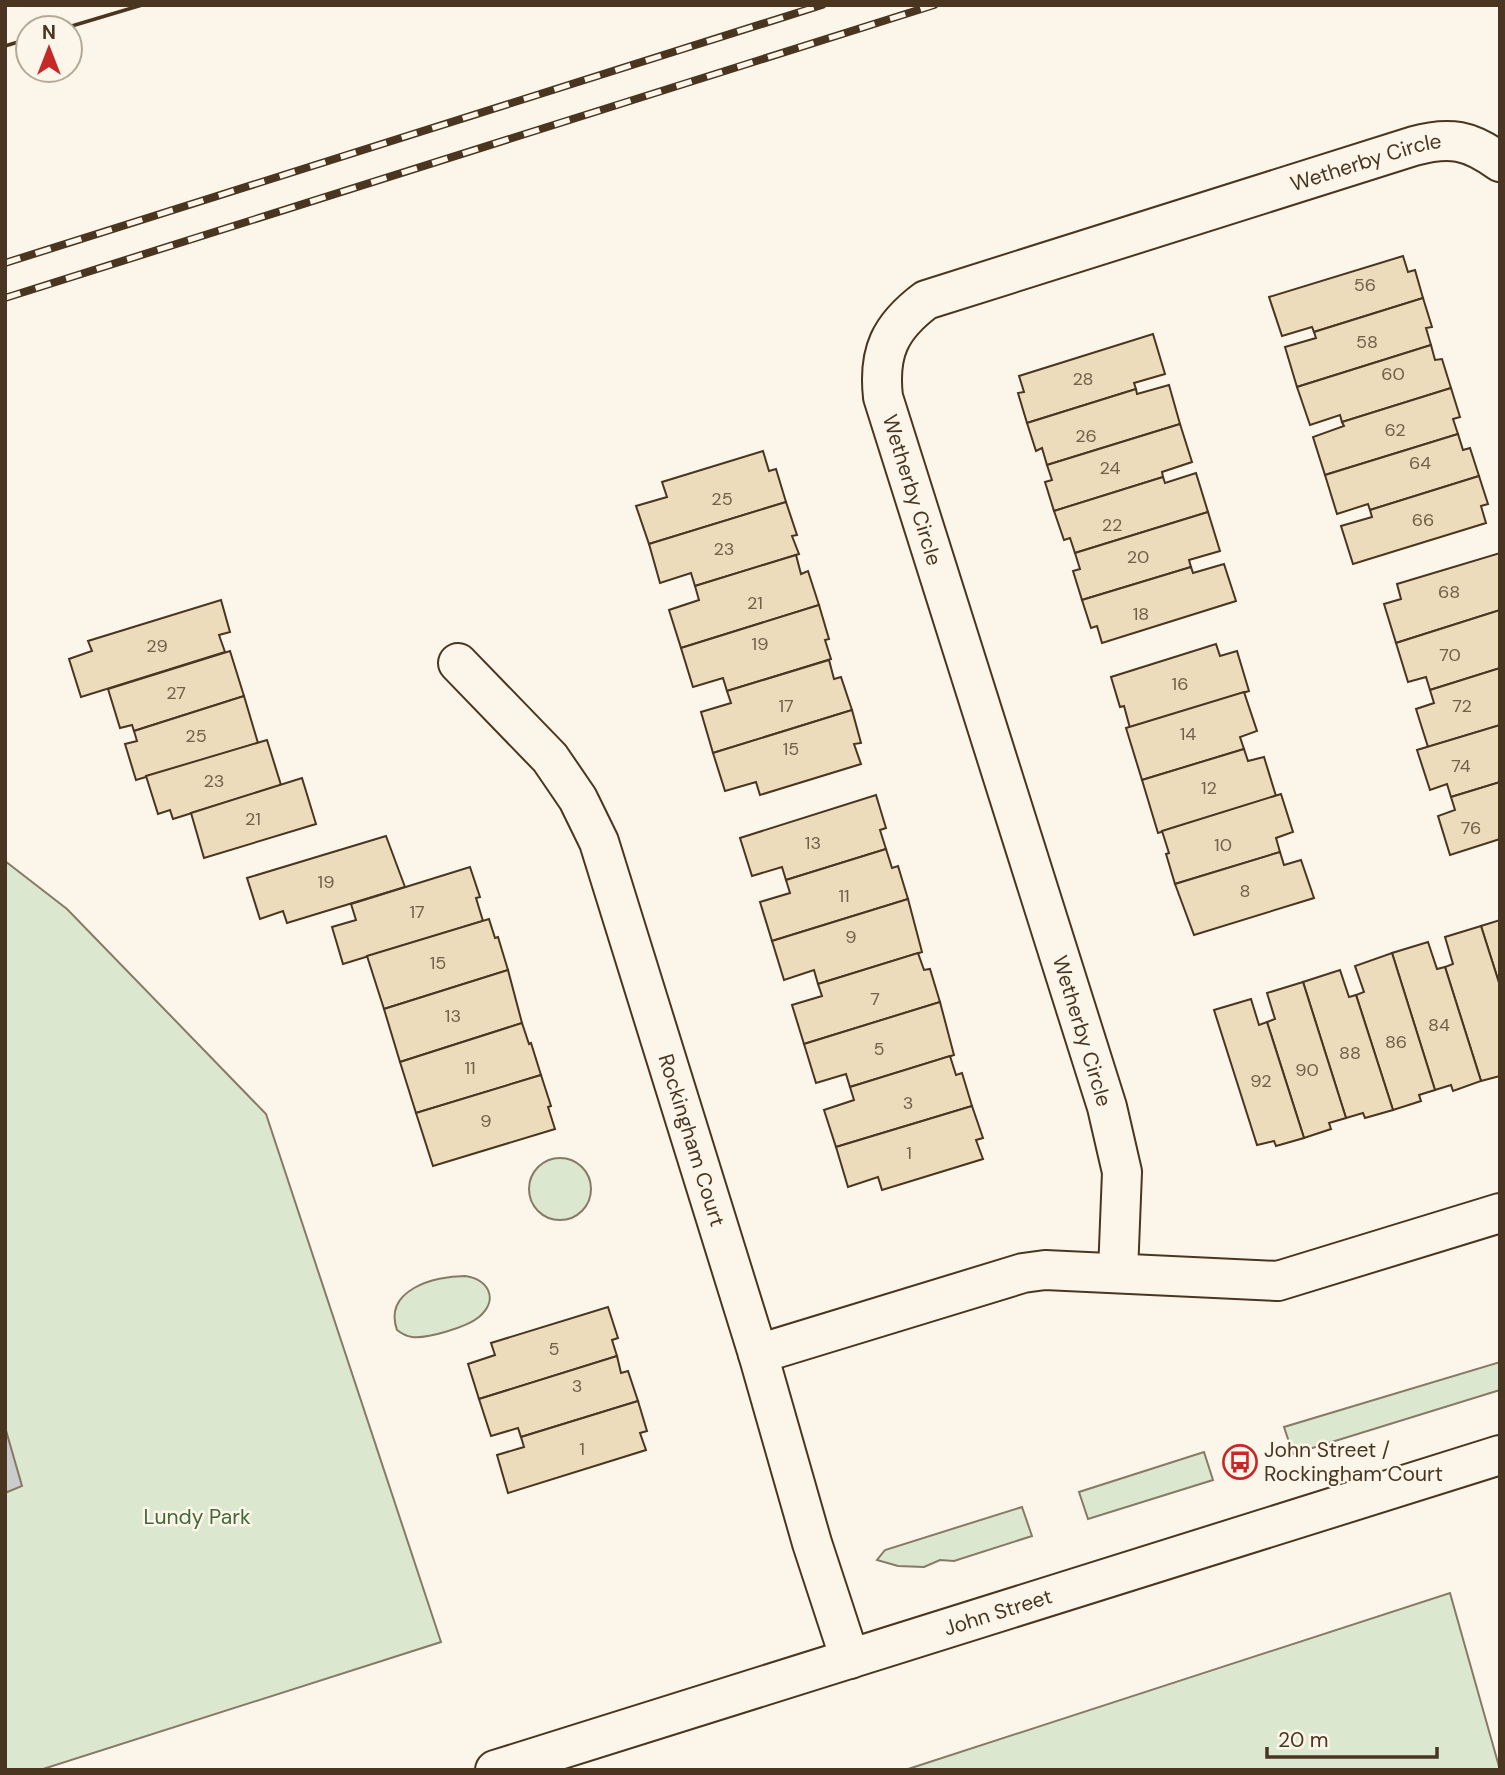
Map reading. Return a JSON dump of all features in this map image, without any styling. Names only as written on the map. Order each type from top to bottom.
[{"type":"street","name":"Wetherby Circle","points":[[1118,1273],[1122,1172],[1119,1156],[1102,1094],[883,397],[880,374],[885,350],[893,332],[906,315],[926,300],[1414,146],[1434,140],[1453,140],[1471,144],[1500,162]]},
{"type":"street","name":"Rockingham Court","points":[[458,663],[550,758],[578,799],[599,842],[758,1354],[812,1543],[850,1659]]},
{"type":"street","points":[[758,1354],[1023,1273],[1045,1270],[1278,1281],[1500,1213]]},
{"type":"street","name":"John Street","points":[[495,1770],[1500,1455]]},
{"type":"green space","name":"Lundy Park","points":[[5,861],[67,909],[266,1114],[441,1642],[40,1770],[5,1770]]},
{"type":"green space","points":[[560,1158],[582,1167],[591,1189],[582,1211],[560,1220],[538,1211],[529,1189],[538,1167]]},
{"type":"green space","points":[[465,1276],[480,1281],[489,1291],[489,1304],[479,1317],[456,1328],[427,1336],[410,1337],[397,1330],[397,1305],[404,1295],[426,1283]]},
{"type":"green space","points":[[1500,1362],[1500,1390],[1293,1454],[1284,1427]]},
{"type":"green space","points":[[1204,1452],[1213,1480],[1088,1519],[1079,1492]]},
{"type":"green space","points":[[1022,1507],[1032,1536],[954,1561],[940,1560],[924,1567],[898,1566],[877,1560],[885,1550]]},
{"type":"green space","points":[[1450,1593],[1500,1770],[905,1770]]},
{"type":"shaded area","points":[[5,1427],[22,1486],[5,1493]]},
{"type":"building","points":[[1403,256],[1408,272],[1415,270],[1423,298],[1314,332],[1312,327],[1282,336],[1269,297]]},
{"type":"building","points":[[1423,298],[1432,327],[1426,328],[1431,345],[1297,387],[1285,347],[1316,338],[1314,332]]},
{"type":"building","points":[[1153,334],[1165,374],[1134,383],[1136,389],[1027,423],[1018,393],[1024,392],[1019,376]]},
{"type":"building","points":[[1431,345],[1435,360],[1442,359],[1451,388],[1342,422],[1340,415],[1310,425],[1297,387]]},
{"type":"building","points":[[1169,385],[1180,424],[1047,465],[1042,448],[1036,451],[1027,423],[1136,389],[1137,394]]},
{"type":"building","points":[[1451,388],[1460,417],[1453,419],[1458,434],[1325,475],[1313,437],[1344,426],[1342,422]]},
{"type":"building","points":[[1180,424],[1192,462],[1162,472],[1163,477],[1054,511],[1045,482],[1052,480],[1047,465]]},
{"type":"building","points":[[1458,434],[1463,450],[1470,448],[1479,476],[1370,510],[1368,504],[1337,514],[1325,475]]},
{"type":"building","points":[[763,451],[769,471],[776,469],[786,502],[649,544],[636,506],[667,497],[662,482]]},
{"type":"building","points":[[1196,473],[1208,512],[1075,553],[1070,538],[1064,540],[1054,511],[1163,477],[1165,483]]},
{"type":"building","points":[[1479,476],[1488,504],[1481,506],[1486,523],[1353,564],[1341,526],[1372,517],[1370,510]]},
{"type":"building","points":[[786,502],[797,535],[792,536],[799,554],[695,586],[691,573],[660,583],[649,544]]},
{"type":"building","points":[[1208,512],[1220,551],[1189,560],[1191,567],[1082,600],[1073,571],[1080,569],[1075,553]]},
{"type":"building","points":[[1500,553],[1500,610],[1396,643],[1384,604],[1401,599],[1397,584]]},
{"type":"building","points":[[796,555],[801,574],[808,571],[819,605],[681,648],[669,610],[699,600],[695,586]]},
{"type":"building","points":[[1224,564],[1236,601],[1102,643],[1097,626],[1091,628],[1082,600],[1191,567],[1193,573]]},
{"type":"building","points":[[221,600],[230,632],[219,635],[225,652],[81,697],[69,659],[92,651],[88,641]]},
{"type":"building","points":[[819,605],[829,639],[825,640],[831,659],[727,691],[723,678],[693,687],[681,648]]},
{"type":"building","points":[[1500,610],[1500,668],[1430,690],[1426,677],[1408,682],[1396,643]]},
{"type":"building","points":[[1216,644],[1220,656],[1237,651],[1249,691],[1130,728],[1111,677]]},
{"type":"building","points":[[230,651],[244,696],[134,731],[132,725],[120,728],[108,689]]},
{"type":"building","points":[[829,660],[834,679],[841,677],[852,710],[713,753],[701,712],[731,703],[727,691]]},
{"type":"building","points":[[1500,668],[1500,725],[1428,747],[1416,709],[1434,703],[1430,690]]},
{"type":"building","points":[[1244,692],[1257,731],[1240,737],[1244,749],[1142,780],[1126,728]]},
{"type":"building","points":[[244,696],[258,743],[136,780],[125,744],[137,741],[134,731]]},
{"type":"building","points":[[852,710],[861,743],[854,744],[861,764],[760,795],[756,782],[725,791],[713,753]]},
{"type":"building","points":[[1500,725],[1500,782],[1451,797],[1447,784],[1430,790],[1417,750]]},
{"type":"building","points":[[267,740],[281,785],[173,819],[170,810],[158,814],[146,776]]},
{"type":"building","points":[[1244,749],[1248,761],[1264,757],[1276,796],[1158,833],[1142,780]]},
{"type":"building","points":[[302,778],[316,824],[204,858],[191,813]]},
{"type":"building","points":[[1500,782],[1500,839],[1450,855],[1438,816],[1455,810],[1451,797]]},
{"type":"building","points":[[1281,794],[1293,832],[1276,838],[1280,852],[1175,884],[1162,831]]},
{"type":"building","points":[[876,795],[886,828],[880,830],[886,849],[786,880],[782,867],[752,876],[740,838]]},
{"type":"building","points":[[386,836],[405,887],[287,923],[283,911],[260,919],[247,878]]},
{"type":"building","points":[[886,849],[892,868],[898,866],[908,899],[772,941],[760,902],[790,893],[786,880]]},
{"type":"building","points":[[1280,852],[1284,865],[1301,860],[1314,898],[1194,935],[1175,884]]},
{"type":"building","points":[[470,867],[480,897],[476,898],[483,921],[343,964],[332,927],[356,920],[351,904]]},
{"type":"building","points":[[908,899],[922,952],[818,984],[814,970],[784,980],[772,941]]},
{"type":"building","points":[[489,919],[495,938],[498,937],[508,970],[384,1009],[367,956]]},
{"type":"building","points":[[1500,920],[1500,986],[1481,926]]},
{"type":"building","points":[[1481,926],[1500,986],[1500,1076],[1481,1081],[1445,967],[1453,964],[1445,937]]},
{"type":"building","points":[[1428,942],[1437,969],[1445,967],[1481,1081],[1453,1091],[1451,1085],[1435,1090],[1392,953]]},
{"type":"building","points":[[918,953],[924,970],[930,969],[940,1002],[804,1044],[792,1005],[822,996],[818,984]]},
{"type":"building","points":[[1392,953],[1435,1090],[1419,1095],[1421,1101],[1393,1110],[1356,995],[1364,992],[1355,966]]},
{"type":"building","points":[[508,970],[522,1023],[400,1062],[384,1009]]},
{"type":"building","points":[[1340,970],[1349,997],[1356,995],[1393,1110],[1365,1118],[1363,1113],[1346,1118],[1303,982]]},
{"type":"building","points":[[1303,982],[1346,1118],[1329,1123],[1331,1129],[1304,1138],[1267,1022],[1275,1019],[1267,993]]},
{"type":"building","points":[[1251,999],[1259,1025],[1267,1022],[1304,1138],[1276,1146],[1274,1141],[1257,1145],[1214,1010]]},
{"type":"building","points":[[940,1002],[954,1055],[850,1087],[846,1074],[816,1083],[804,1044]]},
{"type":"building","points":[[522,1023],[541,1075],[416,1113],[400,1062]]},
{"type":"building","points":[[950,1056],[956,1075],[962,1073],[972,1106],[836,1147],[824,1110],[854,1100],[850,1087]]},
{"type":"building","points":[[541,1075],[555,1129],[433,1166],[416,1113]]},
{"type":"building","points":[[972,1106],[983,1138],[976,1140],[983,1159],[882,1190],[878,1177],[848,1187],[836,1147]]},
{"type":"building","points":[[608,1307],[618,1338],[612,1340],[617,1356],[479,1399],[468,1364],[495,1355],[491,1343]]},
{"type":"building","points":[[617,1356],[621,1373],[628,1371],[638,1401],[521,1437],[518,1428],[491,1436],[479,1399]]},
{"type":"building","points":[[638,1401],[647,1431],[640,1433],[646,1450],[508,1493],[497,1455],[524,1447],[521,1437]]},
{"type":"railway","points":[[5,263],[822,5]]},
{"type":"railway","points":[[5,298],[934,5]]},
{"type":"wall","points":[[84,22],[142,5]]},
{"type":"wall","points":[[5,46],[14,43]]},
{"type":"place","name":"John Street / Rockingham Court","points":[[1240,1462]]}]
